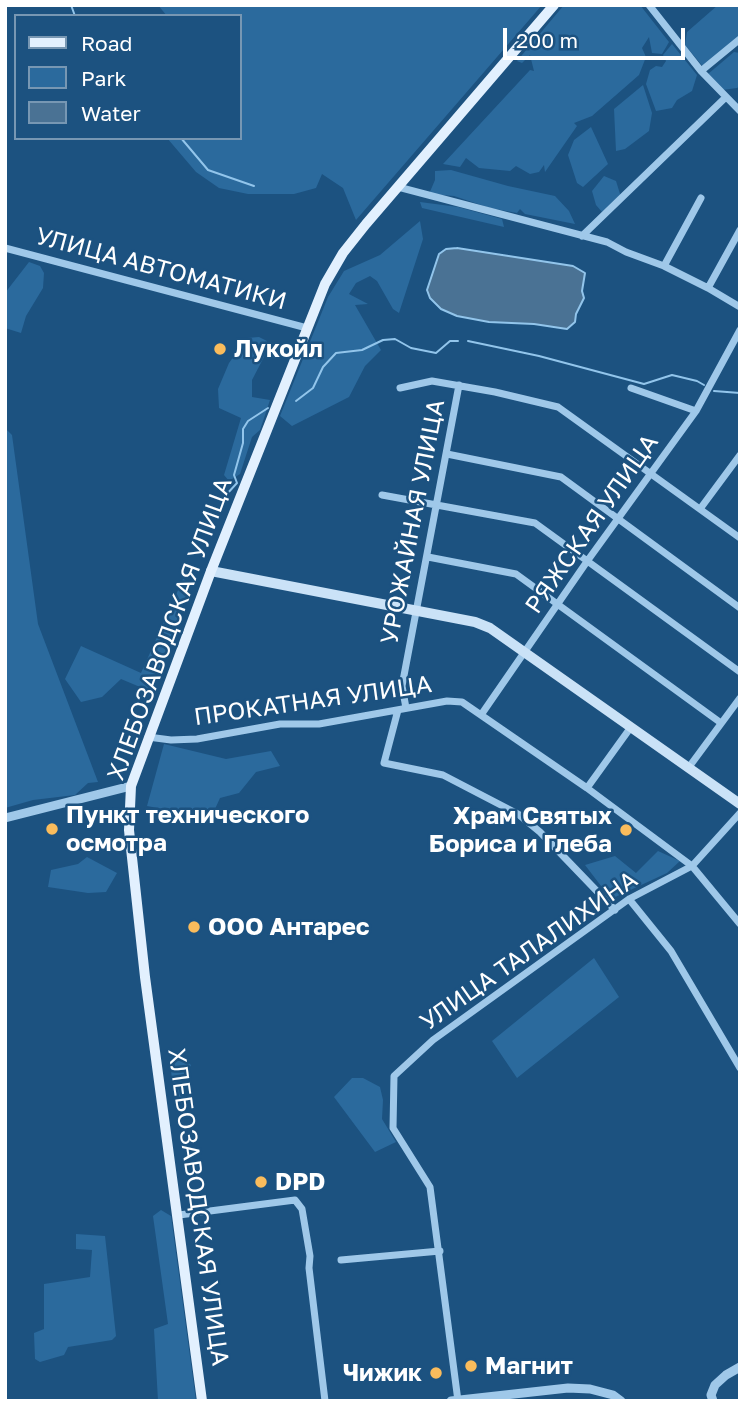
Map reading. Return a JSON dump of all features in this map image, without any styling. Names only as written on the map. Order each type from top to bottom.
[{"type":"main road","name":"ХЛЕБОЗАВОДСКАЯ УЛИЦА","points":[[202,1401],[179,1214],[145,977],[129,830],[131,786],[211,571],[325,284],[343,253],[554,5]]},
{"type":"main road","points":[[211,571],[475,622],[490,628],[740,804]]},
{"type":"street","points":[[649,5],[701,71],[740,111]]},
{"type":"street","points":[[701,71],[740,39]]},
{"type":"street","points":[[582,236],[726,97]]},
{"type":"street","points":[[398,187],[607,242],[664,266],[740,307]]},
{"type":"street","points":[[664,266],[701,198]]},
{"type":"street","points":[[708,288],[740,230]]},
{"type":"street","name":"УЛИЦА АВТОМАТИКИ","points":[[5,248],[307,328]]},
{"type":"street","points":[[696,411],[740,330]]},
{"type":"street","points":[[400,388],[432,381],[558,407],[740,537]]},
{"type":"street","name":"УРОЖАЙНАЯ УЛИЦА","points":[[459,386],[402,686],[402,709],[384,763],[443,775],[518,814],[540,832],[615,910]]},
{"type":"street","name":"РЯЖСКАЯ УЛИЦА","points":[[481,715],[588,560],[696,411],[631,388]]},
{"type":"street","points":[[447,454],[561,477],[740,608]]},
{"type":"street","points":[[700,509],[740,455]]},
{"type":"street","points":[[382,495],[535,523],[740,672]]},
{"type":"street","points":[[428,557],[516,574],[721,723]]},
{"type":"street","points":[[689,767],[740,698]]},
{"type":"street","name":"ПРОКАТНАЯ УЛИЦА","points":[[148,737],[197,739],[280,724],[318,724],[447,701],[462,702],[587,788],[692,866],[740,924]]},
{"type":"street","points":[[587,788],[631,727]]},
{"type":"street","points":[[5,818],[131,786]]},
{"type":"street","points":[[692,866],[740,813]]},
{"type":"street","name":"УЛИЦА ТАЛАЛИХИНА","points":[[440,1251],[430,1186],[393,1128],[394,1076],[433,1040],[629,899],[692,866]]},
{"type":"street","points":[[629,899],[671,951],[740,1068]]},
{"type":"street","points":[[179,1214],[295,1200],[302,1209],[310,1256],[309,1268],[325,1401]]},
{"type":"street","points":[[341,1260],[440,1251],[456,1400],[568,1388],[590,1389],[613,1395],[621,1401]]},
{"type":"street","points":[[713,1401],[711,1395],[715,1385],[740,1367]]},
{"type":"green space","points":[[158,5],[542,5],[356,220],[343,188],[322,174],[316,188],[294,194],[248,194],[219,188],[196,172],[169,140],[242,140],[242,14],[165,14]]},
{"type":"green space","points":[[564,5],[640,5],[669,42],[662,54],[652,53],[649,37],[642,48],[646,57],[639,75],[592,116],[574,123],[577,126],[545,172],[544,165],[539,172],[530,174],[516,166],[510,171],[479,168],[466,158],[460,167],[443,164],[530,70],[534,71],[530,55],[522,63],[517,61]]},
{"type":"green space","points":[[718,5],[740,5],[740,35],[726,53],[705,69],[685,45],[687,32]]},
{"type":"green space","points":[[672,44],[697,75],[692,91],[677,100],[672,108],[656,111],[646,84],[650,70],[656,66],[662,67],[666,61],[663,55]]},
{"type":"green space","points":[[734,52],[740,53],[740,86],[722,90],[708,74]]},
{"type":"green space","points":[[643,85],[652,113],[649,131],[625,149],[616,151],[614,109]]},
{"type":"green space","points":[[591,127],[608,164],[583,187],[577,183],[568,155],[574,140]]},
{"type":"green space","points":[[451,170],[555,196],[569,211],[575,224],[525,214],[520,209],[517,213],[490,208],[454,196],[429,194],[435,180],[435,171]]},
{"type":"green space","points":[[604,176],[616,181],[621,197],[602,212],[596,205],[592,191]]},
{"type":"green space","points":[[420,202],[458,207],[502,219],[504,227],[422,208]]},
{"type":"green space","points":[[420,221],[423,239],[399,313],[393,309],[377,281],[370,276],[356,283],[349,294],[368,304],[355,305],[381,350],[365,366],[349,397],[292,426],[280,416],[328,297],[344,271],[380,255]]},
{"type":"green space","points":[[29,262],[40,266],[44,273],[43,288],[26,316],[21,333],[5,328],[5,293]]},
{"type":"green space","points":[[259,337],[267,341],[264,357],[252,380],[252,397],[270,400],[260,430],[252,437],[240,474],[229,481],[224,475],[241,418],[219,408],[218,389],[229,363],[247,338]]},
{"type":"green space","points":[[5,428],[12,435],[38,624],[98,782],[88,783],[75,795],[33,800],[5,808]]},
{"type":"green space","points":[[183,579],[191,583],[152,692],[121,679],[102,697],[81,702],[65,679],[81,646],[141,673]]},
{"type":"green space","points":[[164,744],[226,759],[271,751],[280,766],[256,772],[239,793],[220,798],[215,809],[163,809],[147,806]]},
{"type":"green space","points":[[658,851],[680,861],[667,873],[611,899],[585,865],[615,856],[636,873]]},
{"type":"green space","points":[[87,857],[117,873],[106,892],[88,893],[48,887],[51,870],[78,864]]},
{"type":"green space","points":[[594,958],[619,997],[517,1078],[492,1041]]},
{"type":"green space","points":[[177,1054],[191,1065],[182,1081],[184,1101],[174,1103],[170,1058]]},
{"type":"green space","points":[[352,1078],[363,1078],[380,1087],[383,1100],[382,1119],[396,1142],[375,1152],[334,1097]]},
{"type":"green space","points":[[161,1210],[171,1216],[196,1401],[158,1401],[154,1329],[168,1324],[153,1216]]},
{"type":"green space","points":[[76,1234],[105,1236],[116,1336],[112,1340],[68,1347],[64,1355],[40,1362],[35,1359],[34,1333],[44,1329],[44,1284],[90,1277],[92,1250],[76,1249]]},
{"type":"water","points":[[457,248],[573,266],[585,273],[582,291],[584,298],[575,322],[567,329],[489,322],[457,316],[441,309],[430,298],[427,290],[439,254],[446,249]]},
{"type":"waterway","points":[[71,5],[74,14]]},
{"type":"waterway","points":[[183,140],[208,170],[254,186]]},
{"type":"waterway","points":[[296,401],[313,388],[323,367],[336,353],[362,350],[383,340],[395,339],[411,348],[436,353],[450,341],[458,341]]},
{"type":"waterway","points":[[468,341],[539,356],[644,384],[672,375],[704,385]]},
{"type":"waterway","points":[[714,391],[740,393]]},
{"type":"waterway","points":[[226,495],[237,483],[234,475],[243,443],[243,429],[248,421],[268,408]]},
{"type":"place","name":"Лукойл","points":[[220,349]]},
{"type":"place","name":"Пункт технического осмотра","points":[[52,829]]},
{"type":"place","name":"Храм Святых Бориса и Глеба","points":[[626,830]]},
{"type":"place","name":"ООО Антарес","points":[[194,927]]},
{"type":"place","name":"DPD","points":[[261,1182]]},
{"type":"place","name":"Магнит","points":[[471,1366]]},
{"type":"place","name":"Чижик","points":[[436,1373]]}]
